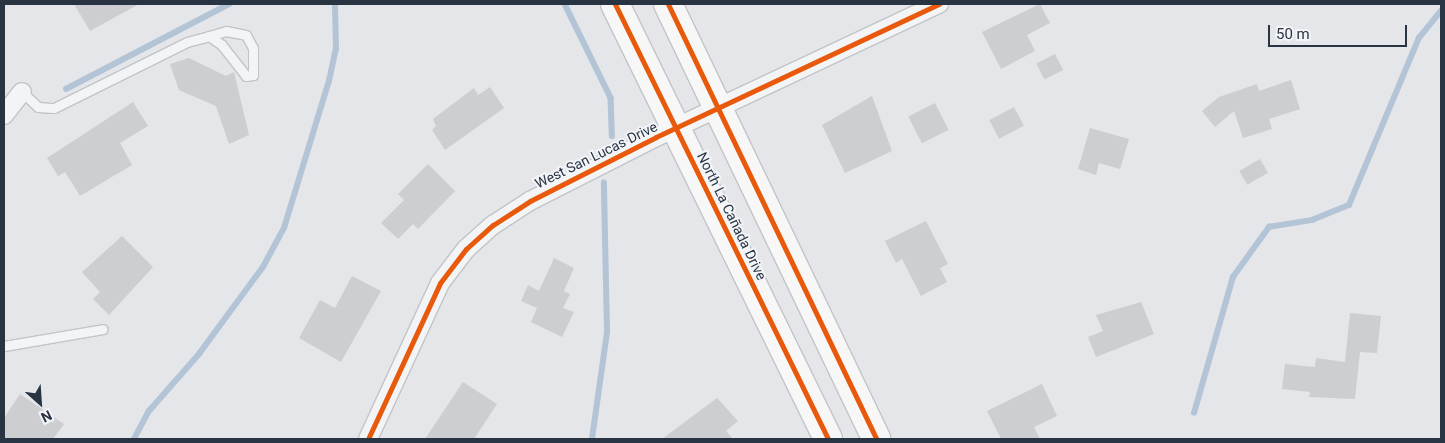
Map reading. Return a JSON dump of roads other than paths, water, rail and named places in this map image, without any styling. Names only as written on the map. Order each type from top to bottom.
[{"type":"main road","name":"North La Cañada Drive","points":[[615,4],[828,439]]},
{"type":"main road","points":[[668,4],[876,439]]},
{"type":"street","name":"West San Lucas Drive","points":[[368,439],[440,283],[466,249],[530,201],[677,128],[939,4]]},
{"type":"street","points":[[4,115],[22,92]]},
{"type":"lane","points":[[22,92],[38,107],[54,108],[187,42],[209,36],[239,30],[246,35],[253,48],[253,74],[246,76],[222,45],[209,36]]},
{"type":"lane","points":[[4,346],[104,329]]},
{"type":"waterway","points":[[66,89],[229,4]]},
{"type":"waterway","points":[[134,439],[149,411],[199,354],[263,267],[284,228],[329,81],[336,49],[335,4]]},
{"type":"waterway","points":[[565,4],[611,98],[612,136]]},
{"type":"waterway","points":[[1194,413],[1233,277],[1269,227],[1312,220],[1349,205],[1419,38],[1441,11]]},
{"type":"waterway","points":[[592,439],[607,332],[604,183]]}]
